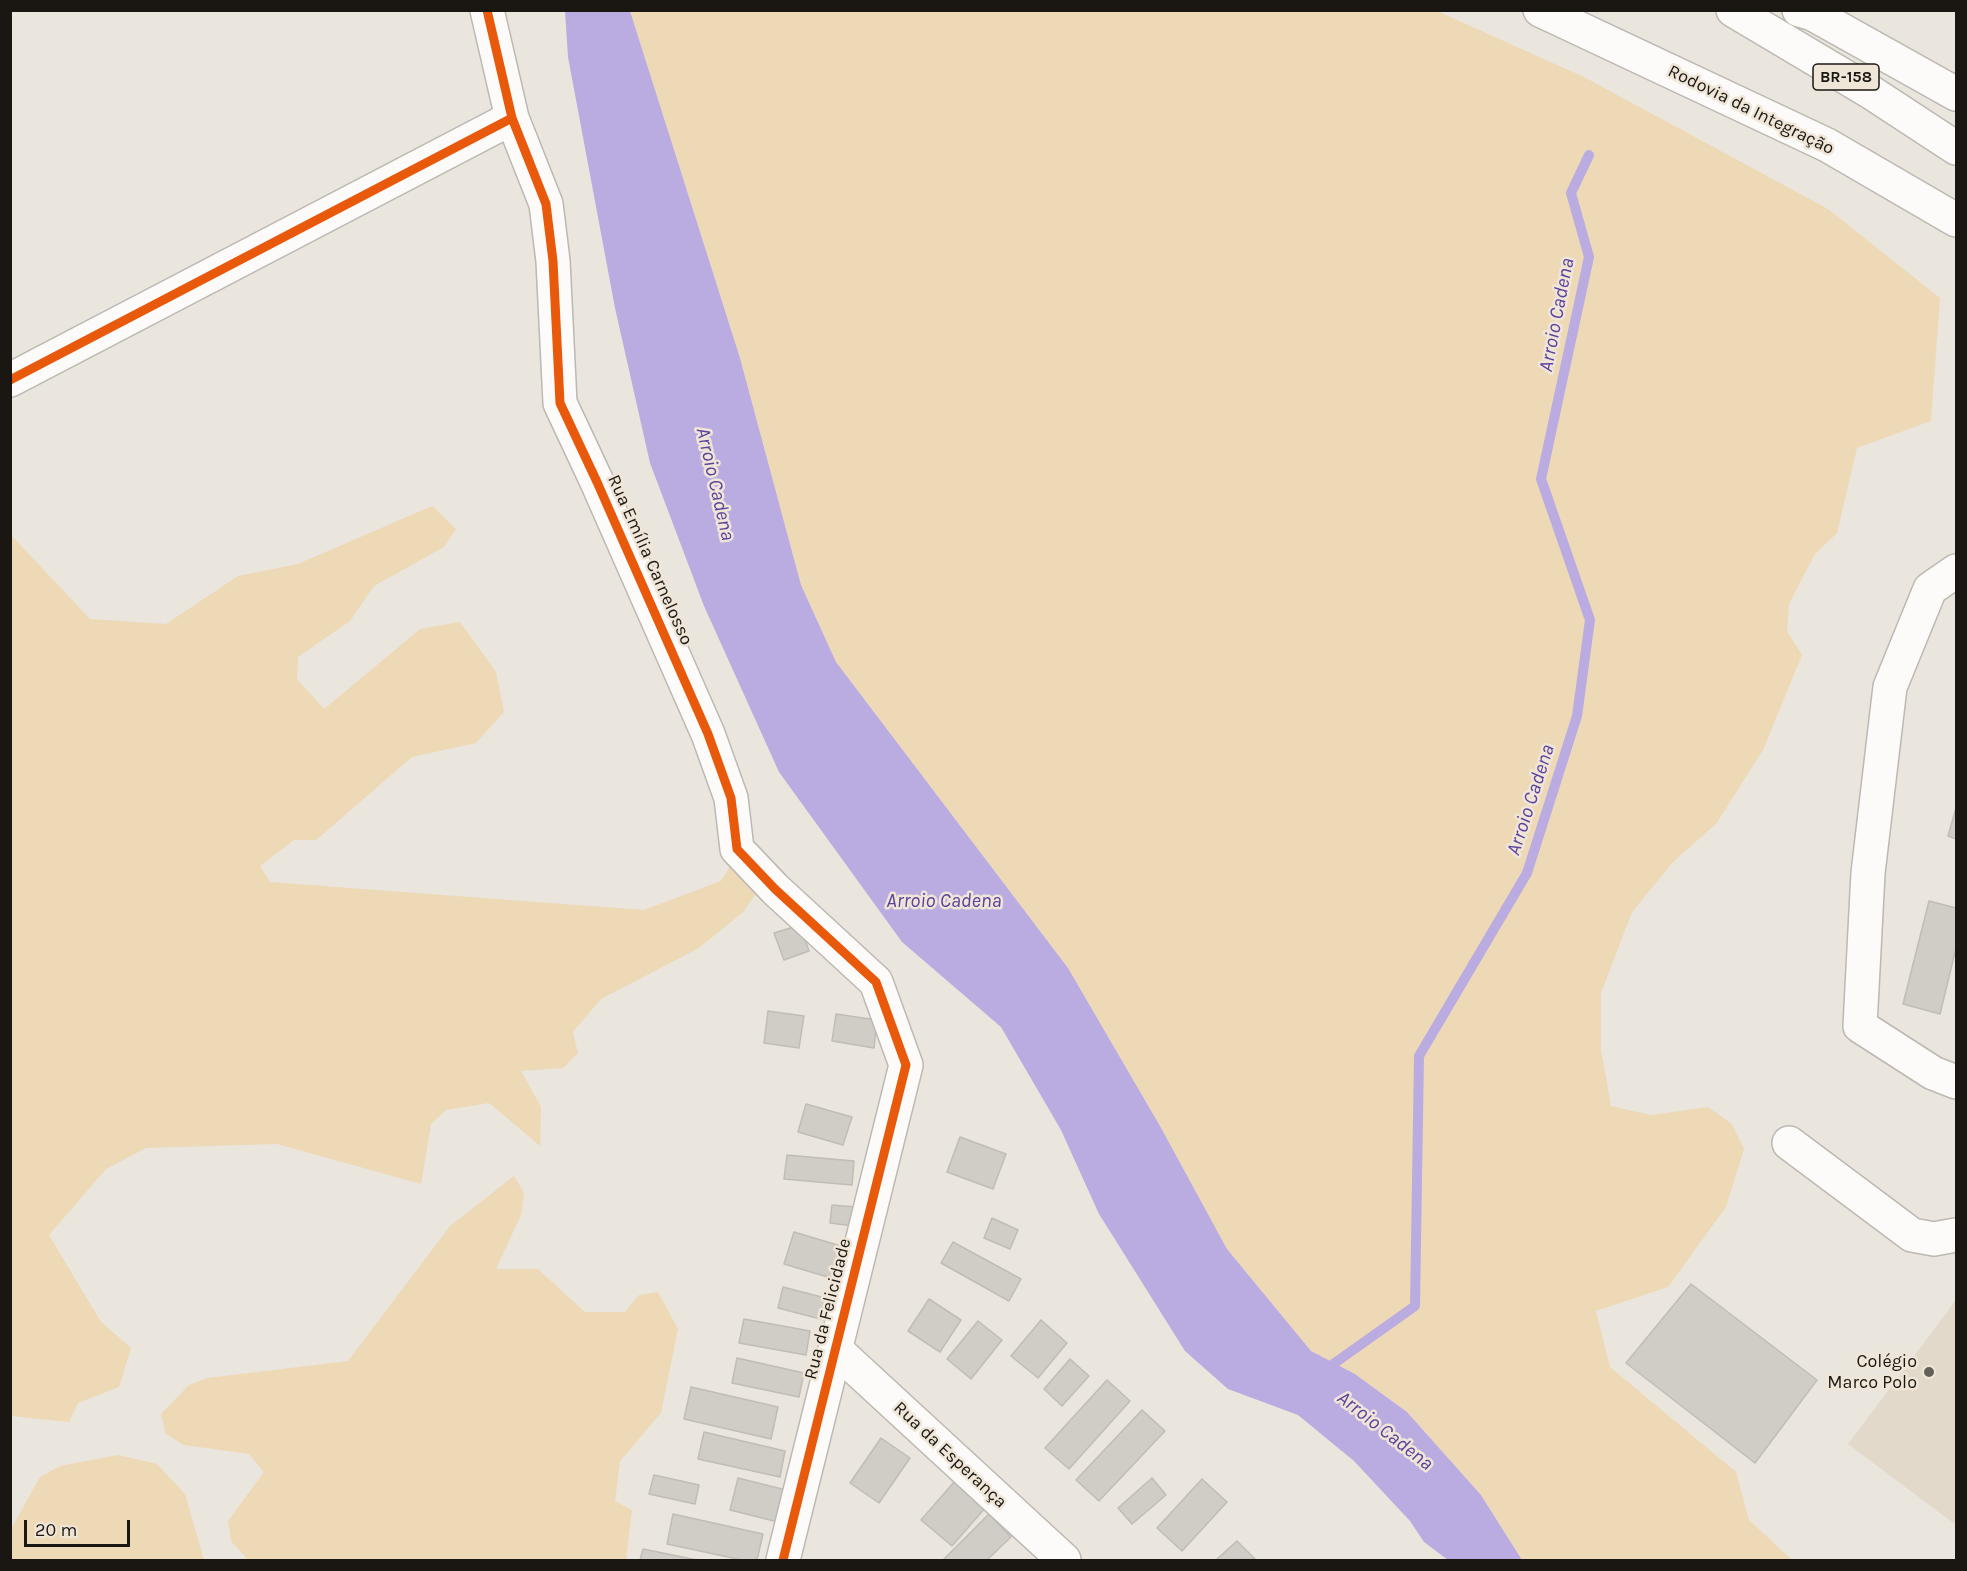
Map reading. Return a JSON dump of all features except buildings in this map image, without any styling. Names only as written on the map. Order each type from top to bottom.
[{"type":"main road","name":"Rua Emília Carnelosso","points":[[487,10],[512,118],[546,204],[553,261],[560,403],[708,734],[731,798],[737,849],[775,889],[876,982],[906,1065]]},
{"type":"main road","name":"Rodovia da Integração","points":[[1540,10],[1827,145],[1956,220]]},
{"type":"main road","name":"BR-158","points":[[1733,10],[1869,91],[1956,148]]},
{"type":"main road","points":[[1799,10],[1813,14],[1956,94]]},
{"type":"main road","points":[[10,380],[512,118]]},
{"type":"main road","points":[[1956,571],[1930,589],[1890,687],[1868,873],[1860,1026],[1933,1074],[1956,1082]]},
{"type":"main road","name":"Rua da Felicidade","points":[[783,1560],[906,1065]]},
{"type":"main road","points":[[1789,1143],[1912,1234],[1934,1239],[1956,1235]]},
{"type":"main road","name":"Rua da Esperança","points":[[835,1349],[1064,1560]]},
{"type":"shaded area","points":[[630,11],[1437,11],[1584,77],[1828,209],[1940,298],[1931,421],[1857,448],[1837,533],[1815,554],[1789,604],[1787,631],[1802,655],[1763,750],[1716,824],[1674,861],[1632,912],[1601,993],[1601,1050],[1611,1106],[1651,1115],[1708,1107],[1732,1124],[1744,1149],[1726,1207],[1668,1287],[1596,1311],[1610,1367],[1736,1472],[1749,1520],[1792,1560],[1522,1560],[1481,1495],[1407,1412],[1355,1374],[1311,1351],[1227,1249],[1160,1126],[1068,968],[836,662],[801,585],[740,358]]},
{"type":"shaded area","points":[[432,506],[456,529],[444,547],[374,586],[350,621],[298,657],[297,679],[324,709],[420,629],[460,622],[496,672],[504,712],[476,743],[412,757],[316,840],[294,840],[260,866],[270,882],[644,910],[721,881],[732,863],[757,892],[743,912],[699,948],[601,999],[573,1032],[578,1053],[563,1068],[521,1071],[541,1107],[540,1146],[489,1103],[446,1110],[431,1124],[421,1184],[277,1144],[146,1148],[106,1169],[49,1235],[101,1322],[131,1348],[119,1387],[78,1403],[69,1422],[11,1416],[10,534],[90,619],[166,624],[238,576],[298,564]]},
{"type":"shaded area","points":[[514,1176],[524,1193],[521,1215],[496,1269],[538,1269],[585,1312],[625,1312],[639,1295],[658,1292],[678,1329],[661,1413],[620,1461],[615,1501],[632,1510],[626,1560],[248,1560],[231,1541],[228,1521],[264,1472],[249,1454],[184,1445],[166,1434],[161,1414],[189,1385],[207,1378],[348,1361],[450,1226]]},
{"type":"shaded area","name":"Colégio Marco Polo","points":[[1956,1300],[1956,1525],[1848,1444]]},
{"type":"shaded area","points":[[118,1455],[157,1464],[185,1494],[204,1560],[11,1560],[11,1529],[40,1477],[60,1466]]},
{"type":"water","name":"Arroio Cadena","points":[[565,11],[630,11],[740,358],[801,585],[836,662],[1068,968],[1160,1126],[1227,1249],[1311,1351],[1355,1374],[1407,1412],[1481,1495],[1522,1560],[1448,1560],[1424,1542],[1410,1521],[1354,1461],[1298,1415],[1228,1389],[1185,1351],[1099,1214],[1061,1130],[1001,1027],[902,942],[779,772],[704,606],[650,463],[615,308],[568,57]]},
{"type":"waterway","name":"Arroio Cadena","points":[[1322,1372],[1415,1306],[1419,1056],[1527,873],[1577,716],[1590,620],[1541,479],[1589,257],[1571,193],[1589,155]]},
{"type":"cycle path","points":[[487,10],[512,118],[546,204],[553,261],[560,403],[708,734],[731,798],[737,849],[775,889],[876,982],[906,1065],[783,1560]]},
{"type":"cycle path","points":[[10,380],[512,118]]},
{"type":"place","name":"Colégio Marco Polo","points":[[1929,1372]]}]
